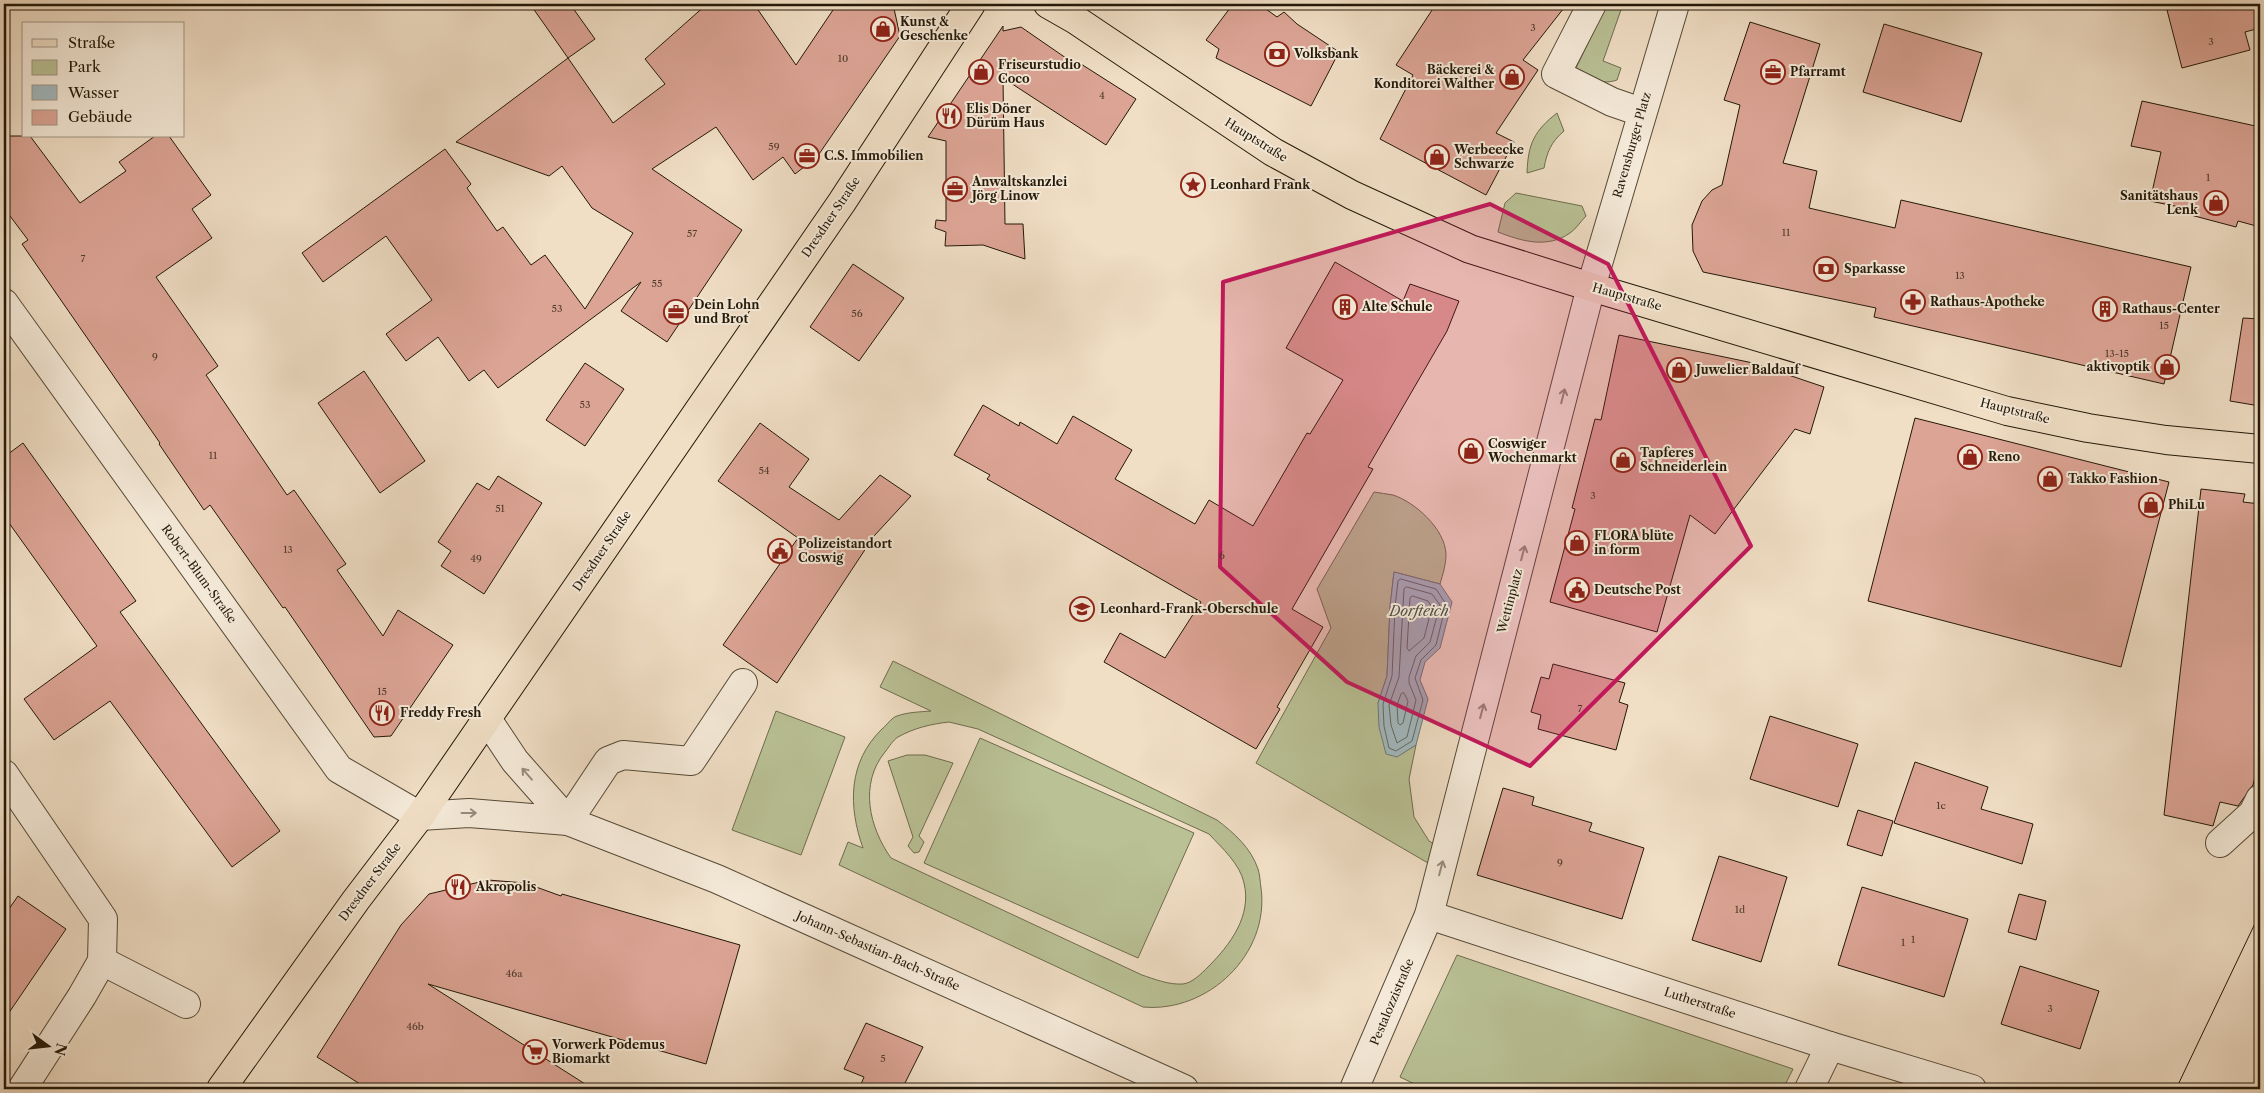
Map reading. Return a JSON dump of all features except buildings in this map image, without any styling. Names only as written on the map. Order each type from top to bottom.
[{"type":"main road","name":"Dresdner Straße","points":[[221,1089],[356,900],[420,816],[842,202],[971,4]]},
{"type":"main road","name":"Hauptstraße","points":[[1048,4],[1076,20],[1273,152],[1352,195],[1470,249],[2007,411],[2088,428],[2166,440],[2260,449]]},
{"type":"street","points":[[1592,4],[1556,74],[1612,102],[1641,112]]},
{"type":"street","name":"Ravensburger Platz","points":[[1591,287],[1641,112],[1675,4]]},
{"type":"street","name":"Wettinplatz","points":[[1429,915],[1591,287]]},
{"type":"street","name":"Robert-Blum-Straße","points":[[4,303],[339,769],[420,816]]},
{"type":"street","points":[[568,821],[608,761],[623,755],[691,761],[743,683]]},
{"type":"street","name":"Johann-Sebastian-Bach-Straße","points":[[486,719],[515,761],[568,821]]},
{"type":"street","points":[[4,774],[103,919],[102,961],[82,996],[22,1089]]},
{"type":"street","points":[[2220,843],[2253,813],[2260,799]]},
{"type":"street","name":"Johann-Sebastian-Bach-Straße","points":[[420,816],[469,812],[568,821],[761,898],[1184,1089]]},
{"type":"street","name":"Lutherstraße","points":[[1429,915],[1830,1046],[1972,1089]]},
{"type":"street","name":"Pestalozzistraße","points":[[1354,1089],[1429,915]]},
{"type":"street","points":[[102,961],[186,1004]]},
{"type":"street","points":[[1808,1089],[1830,1046]]},
{"type":"highlighted area","points":[[1490,204],[1608,264],[1751,546],[1530,766],[1347,682],[1220,567],[1223,282]]},
{"type":"green space","points":[[1607,4],[1623,4],[1603,61],[1621,68],[1617,80],[1600,82],[1584,76],[1576,68]]},
{"type":"green space","points":[[1557,113],[1564,131],[1550,148],[1544,168],[1527,173],[1529,154],[1534,139],[1543,126]]},
{"type":"green space","points":[[1516,193],[1582,206],[1586,216],[1570,233],[1552,241],[1534,242],[1498,232],[1505,203]]},
{"type":"green space","points":[[1374,492],[1393,495],[1419,510],[1435,526],[1446,554],[1440,584],[1394,572],[1390,607],[1387,676],[1378,703],[1397,756],[1416,745],[1409,779],[1414,817],[1429,841],[1445,851],[1440,870],[1256,763],[1331,628],[1317,589]]},
{"type":"green space","points":[[893,661],[1217,820],[1236,836],[1251,854],[1258,869],[1261,888],[1261,912],[1256,935],[1245,956],[1230,975],[1211,989],[1190,1000],[1167,1006],[1143,1007],[839,865],[848,842],[863,848],[855,816],[853,801],[854,785],[857,770],[871,742],[895,717],[931,711],[880,687]],"holes":[[[949,722],[978,729],[1209,834],[1225,851],[1235,863],[1242,876],[1246,895],[1245,907],[1237,929],[1224,949],[1193,980],[1183,984],[1167,983],[1142,975],[891,858],[877,833],[870,805],[872,778],[877,764],[885,752],[898,737],[929,725]]]},
{"type":"green space","points":[[776,711],[845,737],[801,855],[732,830]]},
{"type":"green space","points":[[980,738],[1194,833],[1138,958],[924,863]]},
{"type":"green space","points":[[907,755],[925,755],[953,763],[919,836],[924,842],[919,852],[914,853],[908,846],[913,837],[888,761]]},
{"type":"green space","points":[[1457,955],[1793,1069],[1783,1089],[1425,1089],[1400,1077]]},
{"type":"water","name":"Dorfteich","points":[[1394,572],[1440,584],[1452,602],[1440,648],[1425,662],[1420,680],[1428,699],[1416,745],[1397,757],[1386,754],[1379,727],[1378,703],[1387,676],[1390,607]]},
{"type":"tram line","points":[[2176,1089],[2260,913]]},
{"type":"place","name":"Kunst & Geschenke","points":[[883,29]]},
{"type":"place","name":"Volksbank","points":[[1277,54]]},
{"type":"place","name":"Friseurstudio Coco","points":[[981,72]]},
{"type":"place","name":"Pfarramt","points":[[1773,72]]},
{"type":"place","name":"Bäckerei & Konditorei Walther","points":[[1512,77]]},
{"type":"place","name":"Elis Döner Dürüm Haus","points":[[949,116]]},
{"type":"place","name":"C.S. Immobilien","points":[[807,156]]},
{"type":"place","name":"Werbeecke Schwarze","points":[[1437,157]]},
{"type":"place","name":"Leonhard Frank","points":[[1193,185]]},
{"type":"place","name":"Anwaltskanzlei Jörg Linow","points":[[955,189]]},
{"type":"place","name":"Sanitätshaus Lenk","points":[[2216,203]]},
{"type":"place","name":"Sparkasse","points":[[1826,269]]},
{"type":"place","name":"Rathaus-Apotheke","points":[[1913,302]]},
{"type":"place","name":"Alte Schule","points":[[1345,307]]},
{"type":"place","name":"Rathaus-Center","points":[[2105,309]]},
{"type":"place","name":"Dein Lohn und Brot","points":[[676,312]]},
{"type":"place","name":"aktivoptik","points":[[2167,367]]},
{"type":"place","name":"Juwelier Baldauf","points":[[1679,370]]},
{"type":"place","name":"Coswiger Wochenmarkt","points":[[1471,451]]},
{"type":"place","name":"Reno","points":[[1970,457]]},
{"type":"place","name":"Tapferes Schneiderlein","points":[[1623,460]]},
{"type":"place","name":"Takko Fashion","points":[[2050,479]]},
{"type":"place","name":"PhiLu","points":[[2151,505]]},
{"type":"place","name":"FLORA blüte in form","points":[[1577,543]]},
{"type":"place","name":"Polizeistandort Coswig","points":[[780,551]]},
{"type":"place","name":"Deutsche Post","points":[[1577,590]]},
{"type":"place","name":"Leonhard-Frank-Oberschule","points":[[1082,609]]},
{"type":"place","name":"Freddy Fresh","points":[[382,713]]},
{"type":"place","name":"Akropolis","points":[[458,887]]},
{"type":"place","name":"Vorwerk Podemus Biomarkt","points":[[535,1052]]}]
